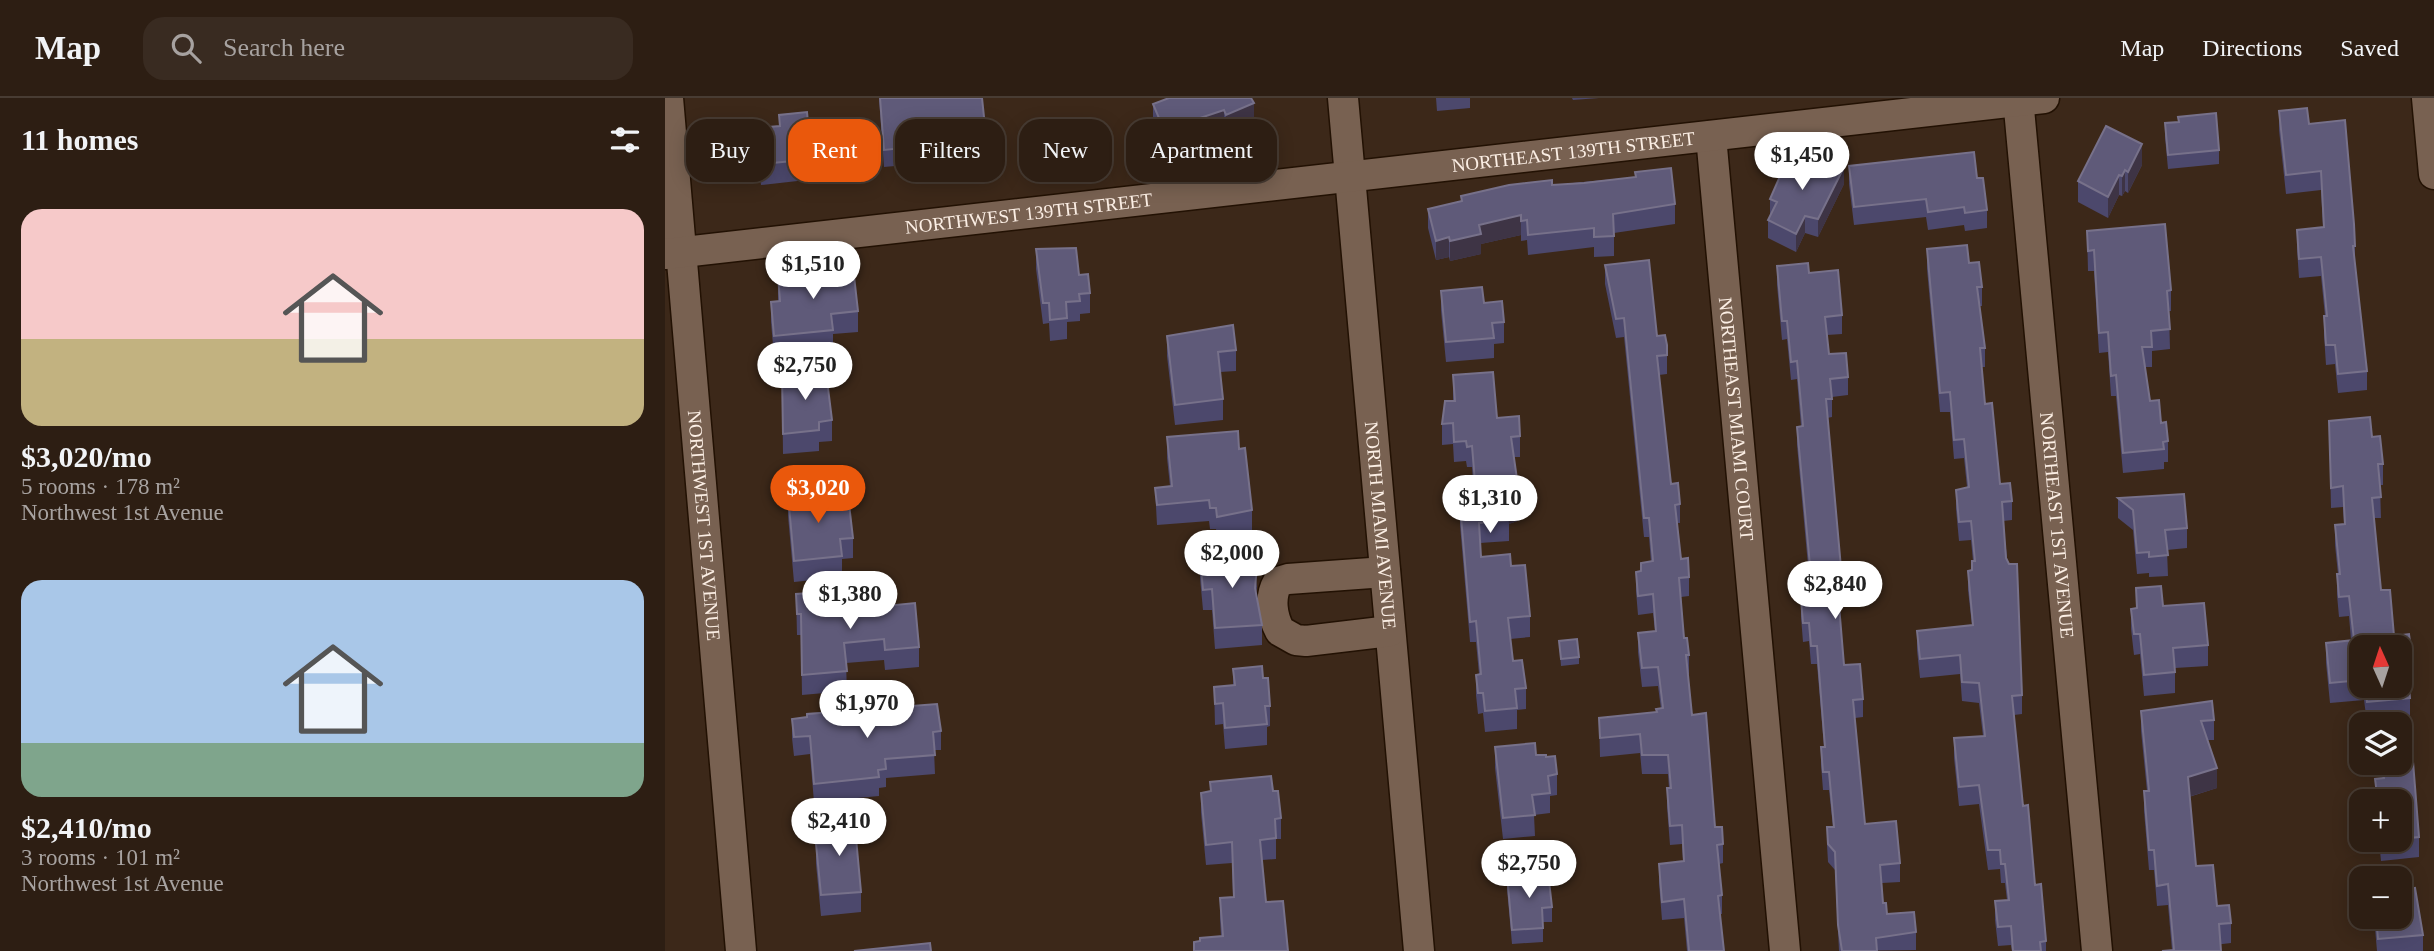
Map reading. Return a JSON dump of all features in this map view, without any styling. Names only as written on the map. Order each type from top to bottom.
[{"type":"street","name":"NORTHWEST 1ST AVENUE","points":[[668,98],[673,253],[741,951]]},
{"type":"street","name":"NORTH MIAMI AVENUE","points":[[1343,98],[1419,951]]},
{"type":"street","points":[[2427,98],[2434,174]]},
{"type":"street","name":"NORTHEAST 139TH STREET","points":[[1350,176],[2027,99]]},
{"type":"street","name":"NORTHEAST 1ST AVENUE","points":[[2027,99],[2097,951]]},
{"type":"street","name":"NORTHEAST MIAMI COURT","points":[[1711,136],[1785,951]]},
{"type":"street","name":"NORTHWEST 139TH STREET","points":[[673,253],[1350,176]]},
{"type":"street","points":[[1385,572],[1278,582],[1272,598],[1273,614],[1280,631],[1296,640],[1390,631]]},
{"type":"building","points":[[880,98],[982,98],[984,119],[895,119],[895,149],[884,150]]},
{"type":"building","points":[[1169,98],[1251,98],[1254,103],[1226,115],[1224,110],[1197,119],[1159,119],[1153,104]]},
{"type":"building","points":[[2307,108],[2309,124],[2345,120],[2354,224],[2353,246],[2367,371],[2338,374],[2335,345],[2326,345],[2324,316],[2327,316],[2321,257],[2299,259],[2297,230],[2324,227],[2321,171],[2286,175],[2279,111]]},
{"type":"building","points":[[807,112],[808,119],[788,119],[788,161],[774,163],[774,127],[780,126],[779,115]]},
{"type":"building","points":[[2216,113],[2219,150],[2168,155],[2165,123],[2179,122],[2178,117]]},
{"type":"building","points":[[2106,126],[2142,144],[2128,172],[2125,170],[2122,176],[2119,175],[2108,197],[2078,181]]},
{"type":"building","points":[[1974,152],[1977,178],[1983,178],[1987,210],[1965,213],[1964,207],[1928,212],[1926,199],[1854,207],[1849,166]]},
{"type":"building","points":[[1803,156],[1827,168],[1844,167],[1818,219],[1805,216],[1796,234],[1768,220],[1777,202],[1770,199],[1788,158],[1799,163]]},
{"type":"building","points":[[1671,168],[1675,204],[1613,214],[1614,236],[1594,237],[1594,228],[1528,235],[1527,220],[1521,221],[1521,215],[1479,225],[1481,234],[1450,241],[1449,237],[1436,241],[1428,209],[1462,201],[1461,196],[1509,185],[1552,180],[1552,185],[1584,183],[1636,177],[1635,172]]},
{"type":"building","points":[[2165,224],[2171,290],[2167,291],[2170,329],[2151,331],[2152,347],[2142,347],[2150,401],[2159,400],[2161,423],[2166,422],[2168,441],[2163,442],[2164,449],[2123,453],[2116,375],[2111,376],[2108,332],[2099,333],[2094,250],[2088,251],[2087,231]]},
{"type":"building","points":[[1967,245],[1969,263],[1979,262],[1982,287],[1977,287],[1985,348],[1980,348],[1985,404],[1992,403],[2000,484],[2010,483],[2012,501],[2002,502],[2006,558],[2009,564],[2017,564],[2022,695],[2012,696],[2023,806],[2028,805],[2035,885],[2041,884],[2046,941],[2040,942],[2041,951],[2013,951],[2011,926],[1998,927],[1995,901],[2009,900],[2005,864],[2001,864],[2000,850],[1988,850],[1979,785],[1959,787],[1954,738],[1985,736],[1979,683],[1962,682],[1960,655],[1920,659],[1917,631],[1973,625],[1968,571],[1972,570],[1972,561],[1975,561],[1971,521],[1959,522],[1956,490],[1969,487],[1964,439],[1954,440],[1950,392],[1940,393],[1927,249]]},
{"type":"building","points":[[1076,248],[1079,275],[1088,274],[1090,293],[1079,294],[1080,301],[1066,302],[1067,318],[1050,320],[1049,303],[1043,303],[1036,249]]},
{"type":"building","points":[[1649,260],[1657,336],[1665,335],[1667,345],[1667,355],[1657,356],[1671,484],[1678,483],[1680,504],[1675,505],[1681,559],[1688,558],[1689,577],[1679,578],[1684,638],[1687,638],[1689,655],[1686,655],[1692,715],[1706,713],[1715,827],[1722,827],[1723,844],[1717,845],[1722,895],[1718,896],[1724,951],[1689,951],[1684,899],[1662,902],[1659,864],[1684,861],[1682,825],[1670,826],[1668,755],[1642,755],[1640,734],[1600,738],[1599,718],[1657,712],[1656,709],[1663,708],[1658,667],[1642,668],[1638,633],[1656,631],[1653,594],[1638,596],[1636,572],[1641,571],[1641,563],[1653,561],[1649,518],[1644,518],[1624,318],[1616,319],[1605,265]]},
{"type":"building","points":[[1808,263],[1809,273],[1838,270],[1842,315],[1825,317],[1829,354],[1846,353],[1848,377],[1830,379],[1832,399],[1826,399],[1841,568],[1836,569],[1844,665],[1860,664],[1863,699],[1853,700],[1865,824],[1896,821],[1900,863],[1880,865],[1883,903],[1886,903],[1887,914],[1914,912],[1916,932],[1876,938],[1877,951],[1842,951],[1838,925],[1835,852],[1828,844],[1827,827],[1834,827],[1829,772],[1823,772],[1821,747],[1825,747],[1817,646],[1811,646],[1809,623],[1803,623],[1801,599],[1807,598],[1806,587],[1812,587],[1797,427],[1803,426],[1797,361],[1791,362],[1787,321],[1782,321],[1777,266]]},
{"type":"building","points":[[853,267],[858,311],[831,314],[833,330],[774,336],[771,302],[780,301],[778,275]]},
{"type":"building","points":[[1482,287],[1484,303],[1502,301],[1504,322],[1492,323],[1494,338],[1446,342],[1441,291]]},
{"type":"building","points":[[1233,325],[1236,350],[1218,352],[1223,399],[1175,405],[1167,336]]},
{"type":"building","points":[[826,372],[832,420],[819,422],[819,430],[783,434],[782,375]]},
{"type":"building","points":[[1493,372],[1497,418],[1519,416],[1520,436],[1511,437],[1520,500],[1507,504],[1509,520],[1479,523],[1481,557],[1510,554],[1511,566],[1525,565],[1530,616],[1508,618],[1513,661],[1522,660],[1526,688],[1515,689],[1517,708],[1485,711],[1483,693],[1478,693],[1476,675],[1481,674],[1476,621],[1470,622],[1460,505],[1473,503],[1472,483],[1475,482],[1472,446],[1467,447],[1466,441],[1454,442],[1453,423],[1442,424],[1445,401],[1455,401],[1453,375]]},
{"type":"building","points":[[2370,417],[2372,437],[2380,436],[2383,464],[2378,464],[2381,497],[2372,498],[2381,590],[2390,590],[2394,635],[2353,635],[2349,596],[2339,597],[2337,574],[2340,574],[2335,525],[2345,524],[2343,486],[2331,488],[2329,421]]},
{"type":"building","points":[[1238,431],[1239,449],[1245,448],[1252,510],[1217,517],[1216,508],[1210,508],[1209,500],[1157,505],[1155,488],[1172,486],[1167,437]]},
{"type":"building","points":[[835,490],[836,506],[849,504],[853,538],[840,539],[842,556],[794,561],[788,495]]},
{"type":"building","points":[[2184,494],[2187,528],[2165,530],[2168,555],[2149,557],[2149,552],[2137,553],[2133,510],[2118,498]]},
{"type":"building","points":[[1253,554],[1254,567],[1257,567],[1255,588],[1262,625],[1215,628],[1212,589],[1203,590],[1200,557]]},
{"type":"building","points":[[2161,586],[2163,606],[2204,603],[2208,645],[2173,648],[2175,672],[2144,675],[2140,634],[2134,634],[2131,609],[2137,608],[2136,588]]},
{"type":"building","points":[[823,592],[825,612],[915,603],[919,647],[885,650],[884,639],[844,643],[847,671],[802,675],[801,614],[797,614],[796,594]]},
{"type":"building","points":[[1577,639],[1579,657],[1561,659],[1559,641]]},
{"type":"building","points":[[2349,641],[2349,681],[2330,683],[2326,643]]},
{"type":"building","points":[[1262,666],[1263,678],[1268,678],[1270,706],[1265,706],[1267,724],[1225,728],[1223,703],[1215,704],[1214,687],[1235,685],[1233,669]]},
{"type":"building","points":[[2366,698],[2410,698],[2367,702]]},
{"type":"building","points":[[2212,701],[2214,720],[2201,721],[2217,768],[2188,777],[2196,866],[2213,865],[2217,906],[2229,905],[2231,923],[2219,924],[2221,951],[2162,951],[2174,950],[2168,884],[2157,886],[2154,850],[2149,850],[2144,791],[2149,791],[2141,711]]},
{"type":"building","points":[[937,704],[941,731],[933,732],[935,755],[885,759],[886,769],[878,770],[879,777],[814,784],[810,736],[794,737],[792,719],[807,717],[807,714]]},
{"type":"building","points":[[1535,743],[1536,755],[1555,756],[1557,774],[1548,776],[1550,793],[1532,795],[1535,815],[1503,818],[1495,747]]},
{"type":"building","points":[[2412,749],[2419,837],[2412,838],[2412,789],[2376,789],[2375,779],[2384,778],[2384,775],[2412,775]]},
{"type":"building","points":[[1271,776],[1273,791],[1278,791],[1281,818],[1275,819],[1276,838],[1260,840],[1266,902],[1283,901],[1288,951],[1194,951],[1194,942],[1200,941],[1200,938],[1223,936],[1220,898],[1234,897],[1232,842],[1206,845],[1201,793],[1211,791],[1210,782]]},
{"type":"building","points":[[854,816],[861,892],[821,895],[816,844],[828,843],[825,819]]},
{"type":"building","points":[[1548,872],[1552,907],[1542,908],[1543,928],[1512,930],[1507,875]]},
{"type":"building","points":[[2412,888],[2415,888],[2423,935],[2378,939],[2377,929],[2412,929]]},
{"type":"building","points":[[930,943],[931,951],[854,951]]}]
